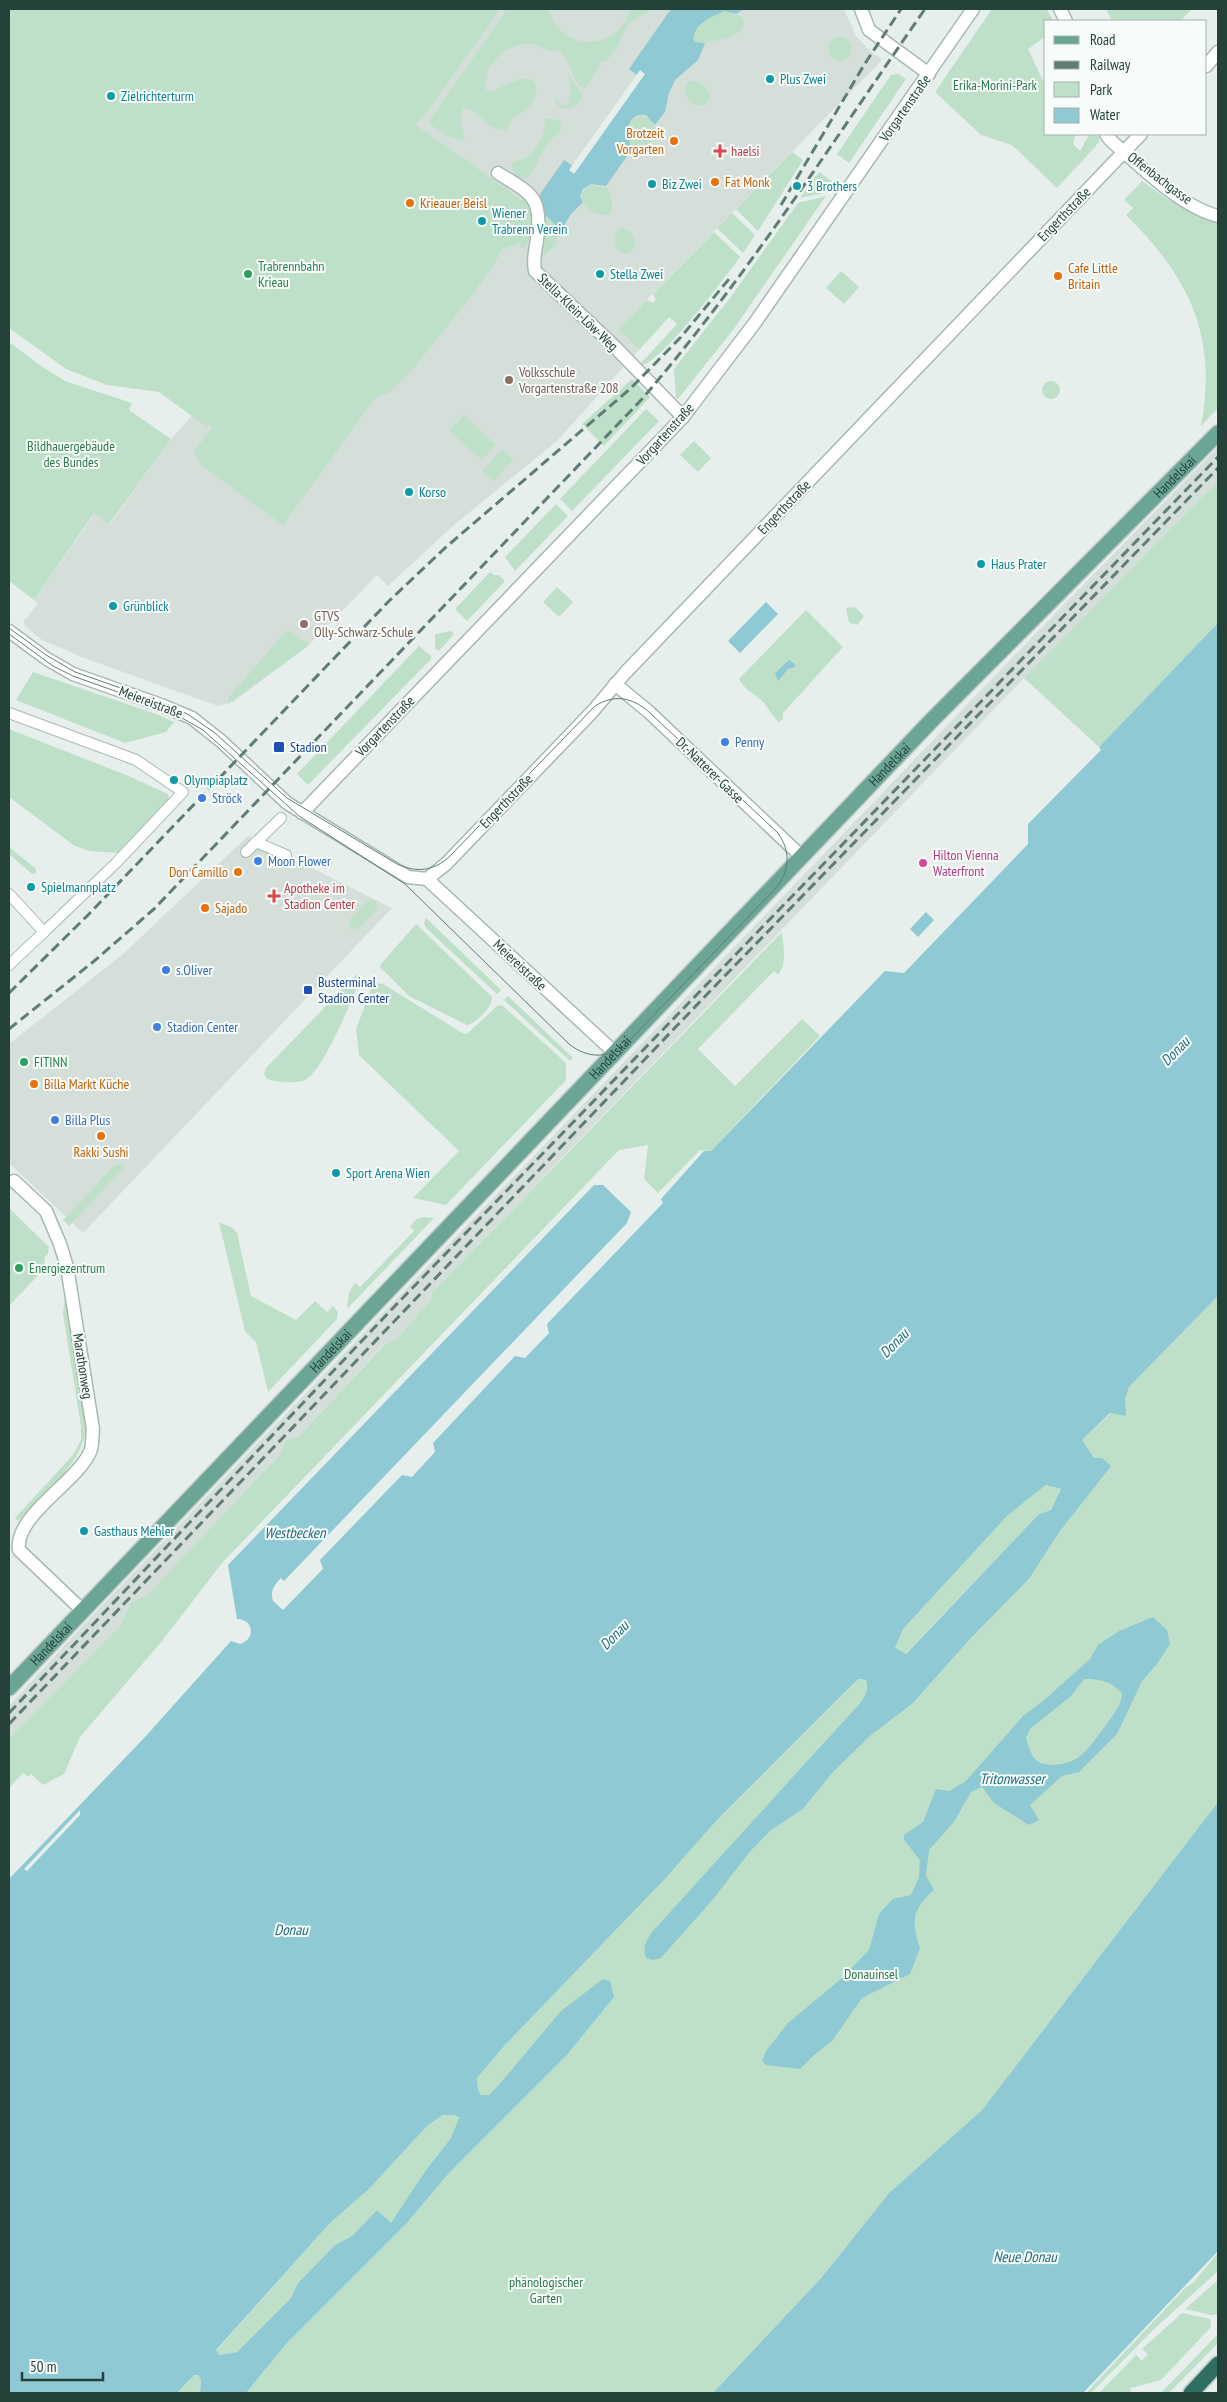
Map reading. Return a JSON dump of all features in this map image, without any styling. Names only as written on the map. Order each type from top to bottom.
[{"type":"highway","points":[[1191,2393],[1218,2364]]},
{"type":"main road","name":"Handelskai","points":[[9,1688],[931,721],[1218,433]]},
{"type":"street","points":[[861,9],[869,30],[929,74]]},
{"type":"street","name":"Vorgartenstraße","points":[[302,813],[683,417],[754,324],[973,9]]},
{"type":"street","points":[[1207,65],[1218,52]]},
{"type":"street","name":"Offenbachgasse","points":[[1107,135],[1124,152],[1180,197],[1218,216]]},
{"type":"street","name":"Engerthstraße","points":[[427,879],[446,864],[593,712],[615,684],[1140,135]]},
{"type":"street","name":"Stella-Klein-Löw-Weg","points":[[498,173],[529,193],[535,201],[538,220],[533,264],[535,272],[615,347],[683,417]]},
{"type":"street","name":"Meiereistraße","points":[[9,631],[47,659],[73,674],[192,718],[221,741],[287,803],[302,813]]},
{"type":"street","name":"Dr.-Natterer-Gasse","points":[[615,684],[649,712],[802,857]]},
{"type":"street","points":[[9,713],[136,760],[182,792],[116,863],[9,965]]},
{"type":"street","points":[[302,813],[408,877],[427,879]]},
{"type":"street","points":[[246,852],[281,818]]},
{"type":"street","points":[[256,842],[286,855]]},
{"type":"street","name":"Meiereistraße","points":[[427,879],[614,1052]]},
{"type":"street","points":[[9,894],[44,932]]},
{"type":"street","name":"Marathonweg","points":[[14,1180],[46,1211],[62,1249],[67,1267],[93,1429],[91,1451],[81,1467],[13,1539],[19,1550],[82,1610]]},
{"type":"shaded area","points":[[496,9],[844,9],[856,36],[882,60],[618,329],[639,350],[557,441],[454,525],[388,586],[377,575],[309,645],[233,702],[218,706],[84,658],[42,640],[25,626],[24,621],[38,603],[34,600],[95,513],[110,524],[171,439],[281,317]]},
{"type":"shaded area","points":[[1218,447],[1218,481],[1024,678],[432,1293],[431,1300],[398,1337],[383,1345],[298,1437],[286,1440],[281,1455],[146,1596],[131,1602],[120,1626],[9,1738],[9,1706],[90,1618],[1008,662]]},
{"type":"shaded area","name":"Stadion Center","points":[[248,836],[392,908],[83,1233],[9,1163],[9,1044],[122,955]]},
{"type":"green space","name":"Trabrennbahn Krieau","points":[[9,9],[500,9],[416,125],[522,200],[527,198],[532,225],[528,243],[524,250],[519,246],[522,242],[501,250],[494,264],[473,294],[413,369],[389,393],[376,397],[283,525],[200,464],[194,451],[212,428],[209,425],[207,427],[159,392],[107,385],[66,369],[9,328]]},
{"type":"green space","points":[[507,9],[548,9],[555,23],[565,34],[576,40],[589,42],[602,40],[614,34],[624,23],[631,9],[651,9],[628,24],[617,47],[606,62],[603,60],[586,88],[579,86],[563,54],[559,50],[552,51],[529,44],[512,47],[497,58],[492,65],[486,81],[486,90],[491,91],[525,79],[535,82],[535,99],[510,123],[507,130],[495,128],[475,113],[463,108],[460,121],[465,141],[447,136],[428,123]]},
{"type":"green space","name":"Erika-Morini-Park","points":[[992,9],[1047,9],[1052,20],[1044,20],[1044,37],[1028,49],[1044,83],[1044,135],[1076,135],[1073,144],[1080,151],[1089,135],[1099,136],[1099,143],[1096,144],[1057,188],[1012,145],[981,135],[935,92]]},
{"type":"green space","points":[[1106,9],[1192,9],[1181,20],[1112,20]]},
{"type":"green space","points":[[725,11],[742,17],[744,24],[741,30],[728,38],[695,42],[693,39],[697,28],[710,18]]},
{"type":"green space","points":[[840,37],[845,38],[851,44],[851,54],[845,60],[840,61],[835,60],[829,54],[828,49],[829,44],[835,38]]},
{"type":"green space","points":[[898,74],[906,79],[849,163],[837,154],[891,75]]},
{"type":"green space","points":[[569,75],[583,96],[572,107],[564,109],[557,104],[554,98],[564,106],[568,104],[571,91]]},
{"type":"green space","points":[[693,81],[704,85],[708,91],[708,102],[702,106],[690,101],[686,94],[685,90],[688,82]]},
{"type":"green space","points":[[642,115],[650,119],[656,131],[649,150],[642,155],[637,153],[631,145],[629,130],[632,120]]},
{"type":"green space","points":[[545,118],[558,120],[561,124],[561,131],[548,142],[531,174],[525,178],[519,177],[514,172],[511,163],[519,161],[536,147],[543,134]]},
{"type":"green space","points":[[792,152],[803,160],[758,231],[736,209]]},
{"type":"green space","points":[[819,172],[834,183],[829,192],[800,198]]},
{"type":"green space","points":[[1142,181],[1169,200],[1218,221],[1218,408],[1201,426],[1205,394],[1205,364],[1201,336],[1194,310],[1182,285],[1167,261],[1126,215],[1133,208],[1124,200]]},
{"type":"green space","points":[[590,185],[607,188],[612,202],[612,209],[609,215],[594,213],[583,203],[582,193]]},
{"type":"green space","points":[[826,196],[733,330],[678,399],[676,398],[674,369],[730,298],[798,203]]},
{"type":"green space","points":[[732,213],[755,235],[743,253],[717,228]]},
{"type":"green space","points":[[545,215],[561,230],[555,241],[557,243],[544,256]]},
{"type":"green space","points":[[621,228],[628,230],[634,237],[636,247],[628,254],[621,253],[615,245],[614,235]]},
{"type":"green space","points":[[714,232],[740,257],[678,334],[652,360],[642,365],[641,363],[677,324],[669,317],[639,350],[618,329],[647,300],[653,303],[656,300],[653,294]]},
{"type":"green space","points":[[841,271],[859,287],[844,304],[826,288]]},
{"type":"green space","name":"Bildhauergebäude des Bundes","points":[[9,342],[65,381],[132,403],[129,410],[171,439],[109,524],[94,513],[34,600],[9,581]]},
{"type":"green space","points":[[632,379],[650,397],[604,446],[582,424]]},
{"type":"green space","points":[[1051,381],[1057,384],[1060,390],[1057,396],[1051,399],[1045,396],[1042,390],[1045,384]]},
{"type":"green space","points":[[646,409],[659,421],[572,511],[560,499]]},
{"type":"green space","points":[[464,415],[496,445],[482,460],[449,431]]},
{"type":"green space","points":[[694,441],[711,458],[698,472],[680,455]]},
{"type":"green space","points":[[502,449],[513,459],[494,481],[482,471]]},
{"type":"green space","points":[[1218,481],[1218,623],[1099,747],[1024,678]]},
{"type":"green space","points":[[556,504],[568,516],[515,571],[505,557]]},
{"type":"green space","points":[[490,572],[494,575],[499,575],[505,581],[467,621],[455,609]]},
{"type":"green space","points":[[557,587],[573,602],[559,617],[543,602]]},
{"type":"green space","points":[[855,607],[864,616],[857,625],[849,623],[846,608]]},
{"type":"green space","points":[[806,610],[843,647],[783,713],[783,719],[779,722],[763,702],[745,687],[739,679]]},
{"type":"green space","points":[[287,630],[309,645],[228,704],[228,698]]},
{"type":"green space","points":[[451,631],[454,634],[439,651],[435,648],[435,634]]},
{"type":"green space","points":[[419,646],[431,656],[431,659],[308,785],[297,774]]},
{"type":"green space","points":[[33,672],[159,715],[174,722],[166,732],[125,743],[16,700]]},
{"type":"green space","points":[[9,729],[131,777],[168,794],[169,801],[118,853],[90,851],[75,846],[9,797]]},
{"type":"green space","points":[[9,847],[36,869],[36,873],[32,874],[9,854]]},
{"type":"green space","points":[[370,899],[376,901],[377,910],[359,928],[350,930],[350,919]]},
{"type":"green space","points":[[426,918],[501,990],[497,994],[426,928],[424,923]]},
{"type":"green space","points":[[416,924],[492,997],[487,1010],[471,1024],[467,1025],[409,996],[380,967]]},
{"type":"green space","points":[[782,932],[784,960],[778,975],[774,971],[698,1049],[735,1086],[802,1019],[820,1036],[711,1151],[700,1150],[658,1193],[644,1179],[648,1145],[619,1150],[222,1563],[162,1641],[80,1737],[64,1774],[43,1785],[31,1774],[28,1777],[23,1773],[9,1788],[9,1738],[120,1626],[131,1602],[146,1596],[280,1455],[286,1440],[298,1437],[384,1345],[398,1337],[431,1300],[432,1293]]},
{"type":"green space","points":[[357,974],[360,980],[344,1018],[328,1050],[312,1074],[305,1080],[297,1082],[281,1082],[267,1079],[264,1074],[266,1068]]},
{"type":"green space","points":[[375,983],[383,984],[464,1034],[468,1033],[497,1006],[502,1005],[566,1063],[566,1080],[446,1205],[413,1198],[459,1151],[359,1055],[356,1029]]},
{"type":"green space","points":[[508,996],[573,1058],[570,1061],[504,1000]]},
{"type":"green space","points":[[122,1164],[125,1167],[69,1226],[63,1220],[115,1165]]},
{"type":"green space","name":"Energiezentrum","points":[[9,1208],[49,1247],[45,1257],[44,1269],[9,1306]]},
{"type":"green space","points":[[424,1217],[434,1218],[347,1309],[348,1298],[355,1283],[360,1287],[414,1231],[410,1226],[417,1219]]},
{"type":"green space","points":[[219,1222],[233,1228],[237,1233],[251,1296],[296,1320],[315,1301],[327,1312],[333,1306],[338,1312],[337,1319],[268,1392],[256,1342],[245,1331]]},
{"type":"green space","points":[[65,1296],[86,1425],[84,1439],[61,1478],[18,1521],[15,1518],[73,1455],[81,1440],[81,1426],[63,1314]]},
{"type":"green space","name":"Donauinsel","points":[[1218,1296],[1218,1802],[982,2110],[889,2193],[822,2277],[713,2393],[246,2393],[287,2343],[406,2224],[450,2172],[567,2055],[614,1997],[489,2095],[481,2095],[478,2089],[477,2078],[505,2045],[663,1881],[718,1819],[853,1684],[859,1679],[866,1680],[868,1686],[865,1697],[644,1944],[745,1857],[770,1831],[803,1809],[832,1773],[870,1736],[912,1704],[971,1638],[1029,1579],[1060,1531],[1094,1458],[1082,1440],[1125,1400],[1129,1387]]},
{"type":"green space","points":[[1046,1485],[1061,1489],[1051,1510],[1039,1514],[905,1654],[895,1648],[902,1629],[1007,1516]]},
{"type":"green space","points":[[443,2115],[454,2115],[459,2119],[451,2138],[426,2170],[391,2224],[377,2210],[352,2236],[335,2245],[298,2283],[291,2298],[237,2352],[220,2355],[216,2351],[330,2223],[369,2189],[428,2125]]},
{"type":"green space","points":[[1218,2253],[1218,2271],[1152,2331],[1091,2393],[1086,2393],[1185,2288],[1194,2282]]},
{"type":"green space","points":[[1218,2280],[1218,2314],[1211,2315],[1185,2309]]},
{"type":"green space","points":[[1182,2313],[1210,2319],[1211,2327],[1161,2380],[1131,2388],[1130,2393],[1099,2393],[1136,2355],[1142,2361],[1148,2354],[1142,2349]]},
{"type":"green space","points":[[1218,2334],[1218,2343],[1169,2393],[1161,2393]]},
{"type":"green space","points":[[194,2375],[198,2375],[201,2378],[200,2393],[177,2393]]},
{"type":"water","points":[[671,9],[744,9],[736,14],[725,11],[705,21],[697,28],[693,39],[695,42],[705,43],[698,60],[675,80],[669,93],[665,112],[655,125],[646,115],[634,117],[628,132],[632,149],[606,186],[591,184],[583,189],[580,196],[583,202],[571,214],[561,230],[545,215],[540,194],[564,160],[573,166],[637,75],[629,69]]},
{"type":"water","points":[[766,602],[778,614],[740,653],[728,641]]},
{"type":"water","name":"Donau","points":[[1218,623],[1218,1296],[1129,1387],[1125,1400],[1126,1416],[1110,1413],[1082,1440],[1094,1458],[1102,1458],[1111,1466],[1060,1531],[1029,1579],[971,1638],[912,1704],[870,1736],[832,1773],[803,1809],[770,1831],[748,1854],[714,1898],[661,1958],[653,1960],[646,1958],[646,1941],[652,1932],[860,1703],[866,1692],[866,1680],[859,1679],[853,1684],[718,1819],[663,1881],[505,2045],[477,2078],[478,2089],[481,2095],[489,2095],[497,2087],[561,2011],[603,1979],[610,1981],[614,1997],[567,2055],[450,2172],[406,2224],[287,2343],[246,2393],[200,2393],[201,2379],[198,2375],[194,2375],[177,2393],[9,2393],[9,1879],[145,1737],[231,1641],[240,1644],[249,1638],[251,1634],[250,1626],[247,1622],[237,1619],[228,1565],[594,1185],[603,1185],[631,1212],[627,1223],[284,1581],[281,1578],[273,1588],[272,1597],[273,1601],[283,1610],[323,1569],[320,1560],[402,1475],[412,1477],[435,1452],[433,1443],[515,1356],[525,1358],[549,1333],[547,1324],[663,1203],[661,1199],[704,1151],[711,1151],[885,971],[904,973],[1028,844],[1028,824],[1101,750],[1099,747]],"holes":[[[1046,1485],[1061,1489],[1051,1510],[1039,1514],[906,1654],[895,1648],[903,1629],[1007,1516]],[[443,2115],[454,2115],[459,2118],[451,2138],[426,2170],[391,2223],[377,2210],[352,2236],[335,2245],[298,2283],[291,2298],[237,2352],[220,2355],[216,2350],[330,2223],[369,2189],[428,2125]]]},
{"type":"water","points":[[789,660],[795,664],[795,667],[788,669],[778,681],[775,673]]},
{"type":"water","points":[[926,912],[934,920],[918,937],[910,929]]},
{"type":"water","name":"Tritonwasser","points":[[1153,1617],[1167,1630],[1170,1644],[1157,1664],[1142,1681],[1117,1734],[1079,1772],[1062,1776],[1030,1805],[1039,1820],[1029,1825],[994,1803],[982,1787],[971,1792],[954,1822],[929,1850],[926,1875],[934,1890],[921,1903],[915,1916],[915,1930],[920,1948],[910,1974],[862,1998],[832,2041],[800,2069],[766,2065],[762,2061],[766,2051],[788,2023],[841,1979],[869,1950],[879,1914],[893,1899],[911,1895],[919,1877],[920,1860],[904,1840],[904,1835],[923,1822],[936,1789],[949,1791],[966,1781],[1023,1716],[1042,1702],[1090,1659],[1098,1645],[1119,1631]],"holes":[[[1084,1679],[1100,1680],[1118,1689],[1122,1693],[1117,1709],[1094,1741],[1079,1757],[1057,1765],[1039,1762],[1029,1749],[1026,1738],[1030,1729],[1071,1696]]]},
{"type":"water","name":"Neue Donau","points":[[1218,1802],[1218,2251],[1083,2393],[713,2393],[822,2277],[889,2193],[982,2110]]},
{"type":"pier","points":[[640,70],[645,74],[574,174],[569,170]]},
{"type":"pier","points":[[80,1810],[80,1815],[27,1871],[24,1869]]},
{"type":"tram line","points":[[9,628],[46,655],[75,672],[169,705],[189,715],[215,733],[287,798],[397,864],[411,869],[431,868],[449,857],[595,706],[609,700],[629,700],[649,712],[778,833],[787,854],[784,875],[776,888],[627,1043],[613,1052],[605,1054],[598,1055],[583,1052],[569,1044],[405,884],[299,816],[203,730],[168,710],[73,676],[53,666],[9,634]]},
{"type":"railway","points":[[781,205],[864,65],[901,9]]},
{"type":"railway","points":[[9,1029],[93,962],[154,909],[642,399],[681,353],[753,257],[925,9]]},
{"type":"railway","points":[[9,993],[89,914],[389,601],[445,548],[631,388],[681,337],[729,279]]},
{"type":"railway","points":[[9,1713],[394,1307],[1218,457]]},
{"type":"railway","points":[[9,1724],[714,987],[1218,468]]},
{"type":"place","name":"Plus Zwei","points":[[770,79]]},
{"type":"place","name":"Zielrichterturm","points":[[111,96]]},
{"type":"place","name":"Brotzeit Vorgarten","points":[[674,141]]},
{"type":"place","name":"haelsi","points":[[720,151]]},
{"type":"place","name":"Fat Monk","points":[[715,182]]},
{"type":"place","name":"Biz Zwei","points":[[652,184]]},
{"type":"place","name":"3 Brothers","points":[[797,186]]},
{"type":"place","name":"Krieauer Beisl","points":[[410,203]]},
{"type":"place","name":"Wiener Trabrenn Verein","points":[[482,221]]},
{"type":"place","name":"Trabrennbahn Krieau","points":[[248,274]]},
{"type":"place","name":"Stella Zwei","points":[[600,274]]},
{"type":"place","name":"Cafe Little Britain","points":[[1058,276]]},
{"type":"place","name":"Volksschule Vorgartenstraße 208","points":[[509,380]]},
{"type":"place","name":"Korso","points":[[409,492]]},
{"type":"place","name":"Haus Prater","points":[[981,564]]},
{"type":"place","name":"Grünblick","points":[[113,606]]},
{"type":"place","name":"GTVS Olly-Schwarz-Schule","points":[[304,624]]},
{"type":"place","name":"Penny","points":[[725,742]]},
{"type":"place","name":"Stadion","points":[[279,747]]},
{"type":"place","name":"Olympiaplatz","points":[[174,780]]},
{"type":"place","name":"Ströck","points":[[202,798]]},
{"type":"place","name":"Moon Flower","points":[[258,861]]},
{"type":"place","name":"Hilton Vienna Waterfront","points":[[923,863]]},
{"type":"place","name":"Don Camillo","points":[[238,872]]},
{"type":"place","name":"Spielmannplatz","points":[[31,887]]},
{"type":"place","name":"Apotheke im Stadion Center","points":[[274,896]]},
{"type":"place","name":"Sajado","points":[[205,908]]},
{"type":"place","name":"s.Oliver","points":[[166,970]]},
{"type":"place","name":"Busterminal Stadion Center","points":[[308,990]]},
{"type":"place","name":"Stadion Center","points":[[157,1027]]},
{"type":"place","name":"FITINN","points":[[24,1062]]},
{"type":"place","name":"Billa Markt Küche","points":[[34,1084]]},
{"type":"place","name":"Billa Plus","points":[[55,1120]]},
{"type":"place","name":"Rakki Sushi","points":[[101,1136]]},
{"type":"place","name":"Sport Arena Wien","points":[[336,1173]]},
{"type":"place","name":"Energiezentrum","points":[[19,1268]]},
{"type":"place","name":"Gasthaus Mehler","points":[[84,1531]]},
{"type":"water label","name":"Westbecken","points":[[295,1532]]},
{"type":"park label","name":"phänologischer Garten","points":[[546,2290]]}]
